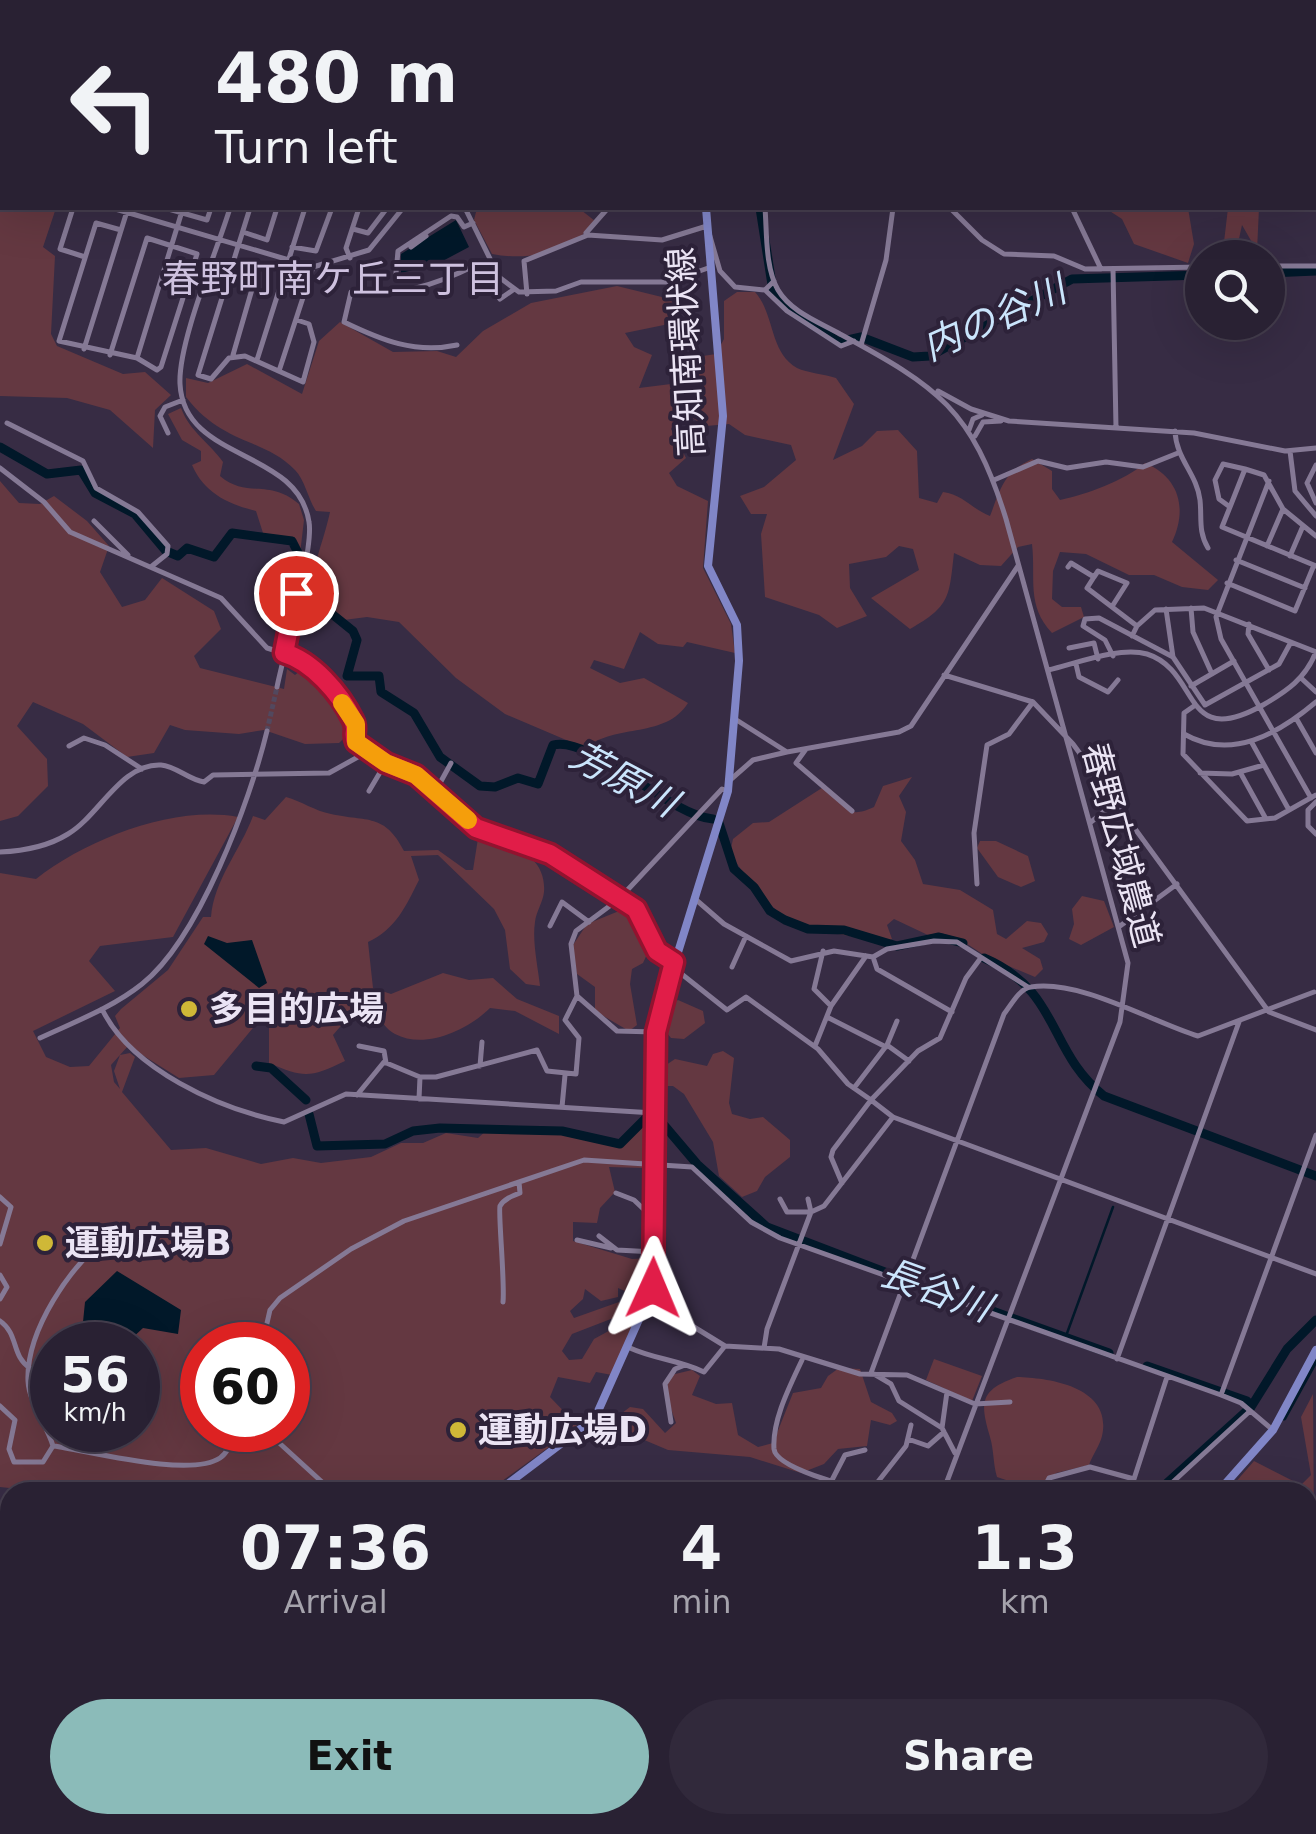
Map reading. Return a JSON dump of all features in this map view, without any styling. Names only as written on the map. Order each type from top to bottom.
[{"type":"main road","name":"高知南環状線","points":[[510,1482],[595,1418],[650,1300],[656,1032],[728,786],[740,641],[708,566],[723,438],[706,210]]},
{"type":"main road","points":[[1227,1482],[1272,1430],[1316,1350]]},
{"type":"street","points":[[72,210],[60,249],[85,257]]},
{"type":"street","points":[[84,349],[128,210],[312,267],[350,258],[381,240],[402,210]]},
{"type":"street","points":[[137,358],[183,210],[207,220],[210,210]]},
{"type":"street","points":[[229,210],[184,356],[183,400],[203,432],[277,473],[298,494],[309,520],[278,686]]},
{"type":"street","points":[[233,264],[257,272],[233,356],[211,379],[198,374],[249,210]]},
{"type":"street","points":[[243,232],[267,240],[276,210]]},
{"type":"street","points":[[257,360],[303,210]]},
{"type":"street","points":[[292,247],[316,251],[331,210]]},
{"type":"street","points":[[350,258],[346,248],[358,210]]},
{"type":"street","points":[[352,229],[368,233],[385,210]]},
{"type":"street","points":[[466,210],[499,277],[513,290],[527,294],[580,282],[668,282],[711,267]]},
{"type":"street","points":[[584,236],[606,210]]},
{"type":"street","points":[[764,210],[769,284],[831,341],[842,346],[854,341]]},
{"type":"street","points":[[863,340],[886,260],[892,210]]},
{"type":"street","points":[[952,210],[982,240],[1004,254],[1054,256],[1085,269],[1185,268]]},
{"type":"street","points":[[1073,210],[1101,269]]},
{"type":"street","points":[[396,273],[398,251],[447,219],[457,217],[464,227],[473,223]]},
{"type":"street","points":[[411,248],[447,219]]},
{"type":"street","points":[[110,355],[147,238],[197,254],[158,370],[137,358],[110,355],[59,341],[96,223],[121,230]]},
{"type":"street","points":[[527,294],[524,261],[584,236],[662,240],[707,226],[720,270],[735,287],[769,284]]},
{"type":"street","points":[[457,346],[400,346],[344,322],[351,292],[380,296],[442,282],[476,265],[500,300],[513,290]]},
{"type":"street","points":[[1285,266],[1316,266]]},
{"type":"street","points":[[280,371],[312,267]]},
{"type":"street","points":[[1113,270],[1116,428]]},
{"type":"street","name":"春野広域農道","points":[[769,284],[796,309],[854,341],[863,340],[931,387],[984,414],[1008,421],[1175,431],[1290,451],[1316,448]]},
{"type":"street","points":[[233,356],[257,360],[303,382],[314,342],[309,324],[297,320]]},
{"type":"street","name":"春野広域農道","points":[[931,387],[975,438],[994,480],[1128,963],[1125,1005],[947,1482]]},
{"type":"street","points":[[168,433],[160,416],[165,406],[183,400]]},
{"type":"street","points":[[969,430],[973,419],[984,414]]},
{"type":"street","points":[[975,438],[983,422],[1008,421]]},
{"type":"street","points":[[6,423],[83,460],[96,488],[138,512],[167,552],[152,566]]},
{"type":"street","points":[[1175,431],[1178,453],[1194,478],[1201,503],[1200,530],[1208,548]]},
{"type":"street","points":[[1290,451],[1296,491],[1316,516]]},
{"type":"street","points":[[994,480],[1038,461],[1067,468],[1106,462],[1143,467],[1178,453]]},
{"type":"street","points":[[1230,506],[1219,500],[1215,480],[1222,464],[1245,469],[1269,482],[1284,508],[1316,536]]},
{"type":"street","points":[[1316,466],[1307,482],[1316,503]]},
{"type":"street","points":[[0,468],[44,502],[70,532],[221,598],[267,648],[302,659],[333,691],[356,724],[356,742],[367,752],[416,775],[476,828],[550,854],[639,913],[657,951],[728,1010],[746,997],[815,1046],[854,1088],[893,1118],[1316,1274]]},
{"type":"street","points":[[1227,583],[1295,611],[1315,566],[1222,527],[1245,469]]},
{"type":"street","points":[[1269,482],[1216,611],[1221,639],[1314,799]]},
{"type":"street","points":[[1267,546],[1284,508]]},
{"type":"street","points":[[94,521],[131,558]]},
{"type":"street","points":[[1290,556],[1303,525]]},
{"type":"street","points":[[1236,560],[1305,588]]},
{"type":"street","points":[[1068,567],[1070,563],[1094,577]]},
{"type":"street","points":[[357,1094],[378,1065],[386,1062],[420,1077],[537,1050],[547,1071],[572,1076],[578,1068],[580,1038],[565,1020],[577,996],[570,944],[576,931],[617,899],[753,760],[899,732],[911,726],[1018,566]]},
{"type":"street","points":[[1112,605],[1127,583],[1098,571],[1087,588],[1137,626]]},
{"type":"street","points":[[1048,670],[1139,652],[1158,659],[1203,714],[1228,720],[1260,707],[1301,678],[1316,652],[1216,611],[1191,608],[1155,610],[1132,636]]},
{"type":"street","points":[[1191,608],[1193,632],[1212,674]]},
{"type":"street","points":[[1166,609],[1173,657],[1205,706],[1269,670],[1284,657],[1291,642]]},
{"type":"street","points":[[1113,656],[1105,640],[1082,626],[1085,619],[1098,618],[1173,657]]},
{"type":"street","points":[[1249,624],[1248,634],[1269,670]]},
{"type":"street","points":[[1069,648],[1094,643],[1098,660]]},
{"type":"street","points":[[1191,686],[1234,661]]},
{"type":"street","points":[[1076,664],[1080,678],[1108,692],[1118,680]]},
{"type":"street","points":[[944,676],[1033,702],[1116,803],[1269,1012],[1316,1030]]},
{"type":"street","points":[[1301,678],[1316,692]]},
{"type":"street","points":[[977,884],[974,834],[987,745],[1009,734],[1033,702]]},
{"type":"street","points":[[1183,733],[1210,745],[1252,742],[1316,702]]},
{"type":"street","points":[[1194,706],[1184,713],[1183,754],[1247,821],[1266,820],[1314,799]]},
{"type":"street","points":[[1296,718],[1316,753]]},
{"type":"street","points":[[735,719],[787,752]]},
{"type":"street","points":[[40,1038],[102,1009],[143,984],[171,951],[234,836],[268,731]]},
{"type":"street","points":[[1308,739],[1316,734]]},
{"type":"street","points":[[69,746],[84,738],[94,741],[142,769]]},
{"type":"street","points":[[1252,742],[1290,810]]},
{"type":"street","points":[[808,747],[796,764],[852,811]]},
{"type":"street","points":[[0,852],[39,846],[69,834],[142,769],[163,765],[204,782],[213,775],[329,773],[367,752]]},
{"type":"street","points":[[369,791],[386,763]]},
{"type":"street","points":[[434,794],[449,764]]},
{"type":"street","points":[[1200,773],[1240,772],[1264,764]]},
{"type":"street","points":[[1240,772],[1266,820]]},
{"type":"street","points":[[1314,799],[1308,810],[1308,826],[1316,834]]},
{"type":"street","points":[[1090,822],[1116,803]]},
{"type":"street","points":[[1120,926],[1177,884]]},
{"type":"street","points":[[694,898],[724,924],[791,962],[823,952],[869,957]]},
{"type":"street","points":[[550,926],[562,902],[589,922]]},
{"type":"street","points":[[732,967],[746,936]]},
{"type":"street","points":[[815,1046],[832,1006],[869,957],[887,949],[945,940],[965,946],[1030,987],[1125,1005],[1198,1036],[1314,992]]},
{"type":"street","points":[[823,952],[814,989],[832,1006]]},
{"type":"street","points":[[869,957],[877,970],[952,1012]]},
{"type":"street","points":[[842,1183],[831,1157],[833,1150],[870,1100],[909,1061],[940,1038],[966,978],[980,959]]},
{"type":"street","points":[[871,1374],[1004,1014],[1030,987]]},
{"type":"street","points":[[577,996],[617,1031],[656,1032]]},
{"type":"street","points":[[102,1009],[116,1036],[131,1050],[189,1089],[254,1114],[293,1122],[320,1103],[357,1094],[654,1113]]},
{"type":"street","points":[[827,1017],[909,1061]]},
{"type":"street","points":[[1117,1359],[1240,1019]]},
{"type":"street","points":[[854,1088],[886,1046],[896,1021]]},
{"type":"street","points":[[480,1066],[482,1042]]},
{"type":"street","points":[[359,1046],[384,1050],[386,1062]]},
{"type":"street","points":[[562,1107],[565,1076]]},
{"type":"street","points":[[419,1099],[420,1077]]},
{"type":"street","points":[[780,1198],[788,1212],[811,1212],[824,1206],[893,1118]]},
{"type":"street","points":[[1222,1393],[1316,1135]]},
{"type":"street","points":[[267,1322],[270,1310],[280,1298],[351,1249],[404,1221],[584,1160],[654,1162],[698,1170],[751,1222],[1006,1321],[1222,1393],[1272,1430]]},
{"type":"street","points":[[502,1302],[506,1268],[498,1212],[504,1201],[520,1193],[518,1181]]},
{"type":"street","points":[[616,1192],[634,1200],[654,1219]]},
{"type":"street","points":[[0,1198],[11,1207],[0,1244]]},
{"type":"street","points":[[764,1348],[811,1212],[808,1199]]},
{"type":"street","points":[[599,1236],[611,1248]]},
{"type":"street","points":[[45,1322],[53,1298],[109,1237]]},
{"type":"street","points":[[577,1240],[654,1252]]},
{"type":"street","points":[[0,1275],[7,1287],[0,1299]]},
{"type":"street","points":[[650,1300],[725,1346],[764,1348],[871,1374],[906,1375],[975,1404],[1010,1402]]},
{"type":"street","points":[[0,1321],[12,1330],[18,1358],[30,1368]]},
{"type":"street","points":[[630,1348],[704,1372],[725,1346]]},
{"type":"street","points":[[802,1360],[784,1400],[773,1446],[786,1464],[839,1482]]},
{"type":"street","points":[[671,1422],[665,1384],[674,1368],[688,1364]]},
{"type":"street","points":[[871,1374],[890,1384],[899,1401],[943,1430],[956,1456]]},
{"type":"street","points":[[1047,1482],[1076,1467],[1134,1479],[1167,1377]]},
{"type":"street","points":[[908,1439],[928,1446],[943,1430],[947,1392]]},
{"type":"street","points":[[0,1406],[14,1420],[9,1450],[14,1462],[43,1462],[49,1452]]},
{"type":"street","points":[[1172,1482],[1247,1409]]},
{"type":"street","points":[[877,1482],[908,1439],[911,1425]]},
{"type":"street","points":[[832,1480],[846,1455],[865,1450]]},
{"type":"street","points":[[81,1452],[138,1464],[209,1462],[226,1452]]},
{"type":"street","points":[[289,1452],[322,1482]]},
{"type":"street","points":[[220,1834],[247,1834]]},
{"type":"shaded area","points":[[0,210],[55,210],[43,247],[55,256],[51,334],[57,346],[123,374],[145,372],[171,395],[155,410],[153,448],[110,410],[67,398],[0,396]]},
{"type":"shaded area","points":[[476,210],[581,210],[595,221],[562,247],[535,255],[506,256],[492,254],[474,220]]},
{"type":"shaded area","points":[[1108,210],[1188,210],[1193,240],[1185,240],[1185,262],[1134,244],[1122,219]]},
{"type":"shaded area","points":[[1228,210],[1259,210],[1258,240],[1251,240],[1242,225],[1239,240],[1224,240]]},
{"type":"shaded area","points":[[617,286],[670,299],[678,310],[664,325],[625,333],[634,347],[652,355],[639,388],[671,384],[683,359],[716,354],[724,339],[724,301],[737,292],[755,292],[788,361],[801,370],[836,378],[854,404],[833,460],[862,446],[877,431],[898,430],[917,451],[919,498],[937,503],[943,492],[950,493],[990,516],[1009,476],[1032,459],[1052,471],[1052,489],[1060,500],[1105,486],[1145,463],[1167,477],[1178,496],[1179,519],[1172,542],[1218,580],[1208,590],[1182,587],[1154,575],[1129,575],[1086,554],[1060,552],[1053,571],[1052,599],[1062,607],[1081,607],[1084,617],[1052,633],[1035,602],[1032,544],[1018,547],[1001,566],[980,565],[954,553],[946,598],[910,629],[871,598],[919,570],[913,549],[899,546],[886,557],[849,564],[850,588],[867,616],[837,628],[819,615],[765,597],[761,534],[767,514],[751,514],[740,496],[764,487],[796,460],[791,445],[745,435],[729,424],[706,426],[680,411],[671,429],[686,458],[669,473],[677,486],[708,501],[703,568],[731,624],[735,653],[687,642],[683,647],[658,644],[640,632],[624,669],[594,660],[590,668],[620,683],[644,678],[688,703],[667,722],[611,735],[585,748],[505,714],[456,678],[399,622],[367,617],[336,621],[316,578],[330,512],[316,511],[298,474],[283,460],[214,424],[186,397],[186,378],[208,383],[247,364],[302,394],[319,341],[340,322],[393,352],[437,351],[456,357],[483,331],[531,303]]},
{"type":"shaded area","points":[[181,408],[189,424],[223,462],[220,476],[239,486],[277,492],[299,504],[304,520],[300,554],[295,540],[263,533],[256,511],[227,501],[203,483],[192,465],[201,461],[201,451],[182,440],[168,414]]},
{"type":"shaded area","points":[[0,481],[19,503],[40,504],[54,496],[87,521],[109,546],[100,572],[122,607],[145,600],[162,578],[214,611],[221,629],[194,656],[200,668],[284,689],[287,669],[295,675],[306,666],[352,721],[348,734],[339,743],[305,744],[264,730],[239,734],[185,730],[170,725],[154,753],[127,757],[83,724],[33,702],[17,726],[47,759],[48,786],[18,816],[0,821]]},
{"type":"shaded area","points":[[912,777],[899,796],[906,812],[901,841],[915,860],[923,884],[960,890],[993,910],[997,934],[1006,939],[1027,921],[1041,923],[1048,934],[1044,942],[1022,948],[1040,959],[1043,969],[1035,977],[987,957],[958,938],[941,933],[930,936],[894,919],[887,925],[892,939],[885,942],[794,922],[764,898],[730,853],[733,839],[753,823],[769,822],[825,786],[846,809],[857,812],[874,807],[883,786]]},
{"type":"shaded area","points":[[286,797],[325,813],[374,821],[390,830],[404,851],[438,850],[466,870],[473,870],[479,832],[524,852],[539,868],[543,879],[543,896],[534,929],[540,986],[526,984],[510,969],[505,930],[494,909],[438,855],[411,856],[419,880],[405,908],[393,924],[368,942],[373,988],[391,994],[443,973],[469,980],[493,978],[517,999],[559,1016],[559,1034],[515,1011],[490,1008],[458,1030],[419,1040],[395,1034],[373,1012],[359,1005],[333,1035],[345,1061],[307,1074],[269,1063],[269,1026],[262,1017],[214,1075],[179,1078],[128,1046],[111,1065],[114,1082],[120,1089],[114,1071],[120,1055],[130,1053],[135,1057],[122,1092],[171,1150],[206,1148],[261,1164],[293,1158],[321,1163],[371,1157],[401,1143],[423,1143],[446,1133],[478,1138],[487,1130],[561,1133],[622,1147],[648,1121],[644,1168],[609,1167],[615,1192],[600,1208],[597,1223],[573,1222],[573,1241],[632,1259],[649,1258],[645,1300],[618,1288],[618,1297],[601,1301],[585,1289],[583,1299],[570,1311],[574,1318],[619,1302],[629,1312],[572,1334],[562,1351],[569,1360],[582,1359],[594,1339],[638,1315],[612,1375],[596,1372],[590,1383],[558,1377],[550,1397],[577,1425],[572,1429],[554,1420],[544,1427],[560,1439],[501,1482],[0,1482],[0,873],[36,879],[105,839],[159,821],[187,816],[238,817],[173,937],[100,946],[89,961],[115,991],[33,1031],[46,1057],[70,1067],[89,1066],[120,1028],[115,1016],[168,970],[203,917],[211,917],[222,878],[253,816],[265,820]]},
{"type":"shaded area","points":[[980,841],[996,841],[1028,856],[1035,881],[1021,887],[998,877],[977,848]]},
{"type":"shaded area","points":[[1082,896],[1104,901],[1114,927],[1081,945],[1069,939],[1074,924],[1072,909]]},
{"type":"shaded area","points":[[624,909],[634,916],[649,950],[643,963],[632,969],[630,984],[637,1025],[629,1031],[595,1011],[595,987],[577,974],[571,948],[587,924]]},
{"type":"shaded area","points":[[678,1000],[703,1011],[705,1023],[684,1039],[671,1038],[662,1027],[662,1008]]},
{"type":"shaded area","points":[[723,1051],[734,1058],[729,1103],[732,1114],[750,1119],[763,1117],[790,1140],[790,1157],[765,1177],[757,1191],[742,1197],[719,1176],[713,1142],[684,1094],[673,1086],[659,1086],[657,1071],[675,1059],[707,1066],[713,1054]]},
{"type":"shaded area","points":[[934,1359],[982,1376],[972,1401],[926,1380]]},
{"type":"shaded area","points":[[839,1368],[860,1369],[871,1402],[892,1413],[897,1421],[890,1425],[871,1420],[867,1446],[838,1449],[824,1464],[801,1473],[750,1457],[668,1450],[623,1431],[610,1437],[593,1435],[630,1407],[643,1409],[665,1433],[676,1423],[665,1392],[671,1375],[692,1370],[700,1376],[692,1395],[716,1404],[732,1403],[738,1435],[758,1447],[773,1443],[793,1393],[821,1388]]},
{"type":"shaded area","points":[[1017,1377],[1046,1380],[1089,1396],[1103,1419],[1101,1439],[1089,1465],[1056,1473],[1048,1482],[1012,1482],[997,1477],[984,1407],[989,1393]]},
{"type":"shaded area","points":[[1313,1394],[1314,1482],[1304,1482],[1311,1475],[1301,1417]]},
{"type":"shaded area","points":[[1254,1461],[1295,1482],[1236,1482]]},
{"type":"water","points":[[456,220],[469,247],[437,264],[401,273],[401,254]]},
{"type":"water","points":[[208,936],[227,943],[252,940],[267,983],[259,988],[204,944]]},
{"type":"water","points":[[117,1271],[181,1310],[178,1334],[160,1331],[160,1322],[83,1322],[85,1302]]},
{"type":"waterway","name":"内の谷川","points":[[760,210],[773,291],[794,313],[839,342],[861,337],[913,357],[930,356],[1072,279],[1185,276]]},
{"type":"waterway","name":"内の谷川","points":[[1285,272],[1316,271]]},
{"type":"waterway","name":"芳原川","points":[[0,447],[47,474],[81,470],[95,493],[135,514],[166,551],[178,556],[187,548],[214,557],[232,533],[292,541],[327,610],[353,631],[357,640],[347,676],[379,676],[381,692],[414,713],[440,757],[480,786],[495,787],[518,778],[538,784],[553,745],[569,745],[608,763],[674,804],[713,819]]},
{"type":"waterway","name":"芳原川","points":[[719,823],[734,869],[754,887],[770,911],[785,920],[808,929],[844,930],[897,946],[939,937],[963,943]]},
{"type":"waterway","name":"芳原川","points":[[984,958],[1027,987],[1072,1060],[1104,1096],[1316,1176]]},
{"type":"waterway","name":"長谷川","points":[[256,1066],[271,1068],[306,1100]]},
{"type":"waterway","name":"長谷川","points":[[309,1114],[317,1146],[385,1144],[413,1131],[440,1128],[562,1131],[620,1144],[647,1117]]},
{"type":"waterway","name":"長谷川","points":[[658,1118],[697,1164],[767,1227],[911,1282]]},
{"type":"waterway","points":[[1066,1336],[1113,1207]]},
{"type":"waterway","name":"長谷川","points":[[987,1309],[1109,1353]]},
{"type":"waterway","points":[[1168,1482],[1251,1407],[1287,1349],[1316,1320]]},
{"type":"waterway","points":[[1284,1418],[1316,1360]]},
{"type":"waterway","name":"長谷川","points":[[1147,1366],[1247,1401],[1251,1407]]},
{"type":"tunnel","points":[[267,731],[277,687]]},
{"type":"slow traffic","points":[[342,703],[356,724],[356,742],[386,763],[416,775],[468,820]]},
{"type":"place","name":"多目的広場","points":[[189,1009]]},
{"type":"place","name":"運動広場B","points":[[45,1243]]},
{"type":"place","name":"運動広場D","points":[[458,1430]]},
{"type":"district","name":"春野町南ケ丘三丁目","points":[[333,279]]},
{"type":"route","points":[[296,593],[284,653],[302,659],[333,691],[356,724],[356,742],[386,763],[416,775],[476,828],[550,854],[636,909],[657,951],[674,962],[656,1032],[653,1288]]}]
